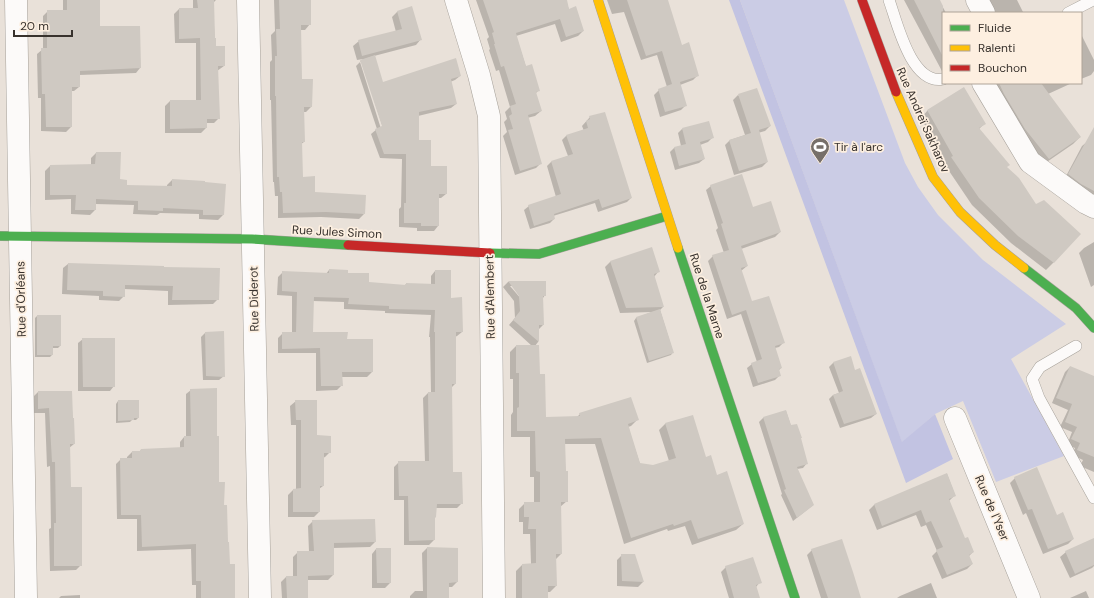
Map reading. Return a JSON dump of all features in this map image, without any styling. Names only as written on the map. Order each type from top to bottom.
[{"type":"street","name":"Rue d'Orléans","points":[[16,0],[10,236],[26,598]]},
{"type":"street","name":"Rue Diderot","points":[[248,0],[260,598]]},
{"type":"street","name":"Rue d'Alembert","points":[[456,0],[479,75],[489,116],[494,598]]},
{"type":"street","name":"Rue de la Marne","points":[[598,0],[667,216],[795,598]]},
{"type":"street","name":"Rue Andreï Sakharov","points":[[862,0],[899,101],[933,177],[960,212],[995,245],[1076,308],[1094,328]]},
{"type":"street","points":[[977,0],[983,12]]},
{"type":"street","points":[[984,84],[1030,162],[1086,203],[1094,207]]},
{"type":"street","name":"Rue Jules Simon","points":[[10,236],[252,238],[490,253],[539,254],[667,216]]},
{"type":"street","name":"Rue de l'Yser","points":[[955,418],[1029,598]]},
{"type":"lane","points":[[889,0],[907,52],[913,62],[924,74],[932,78],[942,79]]},
{"type":"lane","points":[[1070,12],[1093,0]]},
{"type":"lane","points":[[1076,346],[1040,367],[1032,380],[1039,398],[1094,498]]},
{"type":"shaded area","points":[[729,0],[740,0],[902,442],[935,414],[953,459],[906,483]]},
{"type":"shaded area","points":[[740,0],[844,0],[905,163],[918,187],[938,215],[983,260],[1066,324],[1011,359],[1064,456],[996,482],[963,401],[935,414],[902,443]]},
{"type":"building","points":[[67,0],[100,0],[100,26],[140,26],[141,68],[80,71],[80,87],[72,87],[72,127],[46,127],[45,94],[42,94],[41,48],[47,48],[47,10],[67,10]]},
{"type":"building","points":[[197,0],[214,0],[216,46],[225,46],[225,66],[218,66],[220,119],[207,119],[207,128],[170,129],[170,100],[201,100],[200,38],[179,39],[179,8],[198,8]]},
{"type":"building","points":[[279,0],[311,0],[311,25],[301,25],[302,79],[313,79],[312,107],[304,107],[305,142],[302,142],[303,177],[315,176],[315,192],[366,195],[365,214],[326,212],[283,213],[282,192],[280,192],[279,177],[277,177],[275,96],[275,56],[277,56],[276,29],[280,29]]},
{"type":"building","points":[[483,0],[567,0],[569,9],[576,6],[584,31],[566,37],[560,19],[516,33],[526,66],[532,64],[540,91],[536,92],[542,111],[528,115],[542,164],[520,171],[508,130],[513,129],[509,116],[512,114],[510,106],[516,104],[504,66],[501,67],[494,44],[492,33],[494,32]]},
{"type":"building","points":[[627,0],[668,0],[682,45],[689,42],[699,76],[680,82],[687,106],[665,112],[658,89],[672,84],[662,51],[646,56]]},
{"type":"building","points":[[914,0],[940,0],[943,6],[942,55]]},
{"type":"building","points":[[412,6],[422,40],[362,56],[358,40],[402,29],[397,11]]},
{"type":"building","points":[[375,55],[383,82],[456,58],[461,76],[451,79],[457,104],[419,112],[419,140],[431,140],[431,166],[447,166],[447,194],[439,194],[439,226],[421,226],[421,223],[404,223],[404,203],[406,203],[406,154],[384,154],[375,129],[382,126],[360,60]]},
{"type":"building","points":[[999,84],[1042,84],[1081,137],[1049,159],[1025,129]]},
{"type":"building","points":[[964,87],[986,124],[979,128],[1010,165],[1007,167],[1019,178],[1036,204],[1044,200],[1081,234],[1054,263],[1018,236],[979,198],[951,157],[953,156],[927,110]]},
{"type":"building","points":[[757,88],[771,126],[759,130],[768,162],[739,171],[729,140],[751,133],[738,94]]},
{"type":"building","points":[[605,112],[632,198],[602,208],[599,199],[554,214],[555,219],[534,226],[528,205],[561,194],[551,161],[573,154],[566,135],[588,128],[586,121],[590,119],[589,116]]},
{"type":"building","points":[[709,121],[714,138],[700,142],[705,159],[679,166],[674,147],[686,144],[682,128]]},
{"type":"building","points":[[1094,127],[1094,191],[1081,184],[1068,174]]},
{"type":"building","points":[[96,152],[121,152],[120,179],[127,180],[127,185],[172,186],[172,179],[226,184],[224,215],[203,215],[203,210],[163,208],[163,211],[138,210],[138,201],[96,199],[96,210],[75,210],[76,195],[50,195],[50,165],[95,164]]},
{"type":"building","points":[[742,174],[753,207],[771,201],[781,232],[741,246],[748,266],[741,268],[752,301],[769,296],[785,343],[775,346],[782,368],[779,369],[781,376],[758,383],[751,363],[762,359],[746,310],[732,315],[712,255],[729,250],[721,224],[723,223],[710,185]]},
{"type":"building","points":[[652,247],[660,272],[654,274],[664,307],[626,308],[610,261]]},
{"type":"building","points":[[68,263],[220,268],[219,300],[172,300],[173,286],[125,285],[125,297],[103,296],[103,291],[67,290]]},
{"type":"building","points":[[329,269],[348,270],[348,273],[369,273],[369,282],[406,285],[406,283],[435,284],[435,270],[451,270],[451,298],[462,297],[463,332],[456,332],[456,384],[452,384],[453,472],[462,472],[463,504],[437,504],[435,518],[435,540],[409,541],[408,496],[399,496],[398,461],[429,461],[428,392],[435,392],[435,310],[389,309],[389,306],[348,304],[349,298],[314,297],[313,332],[348,332],[347,339],[373,339],[373,372],[342,372],[343,386],[321,386],[320,348],[282,349],[282,332],[296,332],[297,292],[282,291],[282,271],[329,273]]},
{"type":"building","points":[[508,281],[546,281],[546,296],[543,296],[544,325],[539,325],[539,342],[513,320],[520,311],[519,296]]},
{"type":"building","points":[[660,309],[674,353],[649,361],[636,317]]},
{"type":"building","points":[[37,315],[61,315],[61,346],[53,346],[53,355],[37,355]]},
{"type":"building","points":[[224,331],[225,377],[206,376],[205,332]]},
{"type":"building","points":[[82,338],[115,338],[115,387],[83,387]]},
{"type":"building","points":[[516,345],[539,345],[540,374],[545,374],[546,417],[580,416],[579,413],[631,397],[639,420],[628,424],[640,463],[653,465],[676,458],[665,423],[693,415],[706,457],[711,455],[717,475],[727,471],[744,524],[698,539],[691,520],[674,526],[673,524],[631,538],[601,438],[565,439],[566,471],[568,471],[568,502],[561,502],[562,554],[556,554],[557,586],[548,586],[548,598],[522,598],[522,564],[536,563],[536,529],[528,529],[529,517],[524,517],[524,502],[540,502],[540,472],[536,471],[535,431],[517,431],[519,373],[516,373]]},
{"type":"building","points":[[851,356],[855,370],[860,368],[877,414],[844,424],[833,395],[843,391],[833,362]]},
{"type":"building","points":[[1070,366],[1094,376],[1094,457],[1077,450],[1080,443],[1071,439],[1077,427],[1065,422],[1072,404],[1056,398]]},
{"type":"building","points":[[217,388],[219,482],[225,482],[224,505],[227,505],[230,564],[235,564],[235,598],[201,598],[201,581],[196,581],[196,544],[142,547],[141,515],[121,515],[120,458],[132,458],[132,451],[140,451],[141,449],[184,447],[184,436],[191,436],[190,389]]},
{"type":"building","points":[[38,391],[72,391],[75,444],[70,444],[71,487],[82,487],[82,566],[54,566],[54,523],[56,523],[55,462],[52,462],[49,408],[38,409]]},
{"type":"building","points":[[118,400],[139,400],[139,418],[134,418],[134,420],[118,421]]},
{"type":"building","points":[[295,400],[317,400],[317,435],[331,436],[331,453],[324,453],[324,486],[320,486],[320,512],[293,512],[293,489],[301,488],[301,420],[296,420]]},
{"type":"building","points":[[786,410],[791,425],[797,424],[802,438],[808,464],[797,467],[814,505],[797,518],[784,490],[786,489],[763,417]]},
{"type":"building","points":[[1037,467],[1057,515],[1063,512],[1074,539],[1048,549],[1032,509],[1028,510],[1014,477]]},
{"type":"building","points":[[947,473],[956,496],[949,499],[965,538],[968,537],[974,552],[969,555],[973,564],[947,575],[936,550],[943,547],[931,521],[926,523],[921,510],[882,526],[874,504]]},
{"type":"building","points":[[375,519],[376,542],[334,543],[334,575],[308,576],[308,598],[287,598],[286,576],[297,576],[297,551],[314,551],[312,520]]},
{"type":"building","points":[[1094,538],[1094,565],[1075,574],[1065,551]]},
{"type":"building","points":[[842,539],[861,598],[828,598],[811,549]]},
{"type":"building","points":[[427,547],[458,548],[458,582],[449,583],[449,598],[427,598]]},
{"type":"building","points":[[376,548],[391,548],[391,583],[377,583]]},
{"type":"building","points":[[621,554],[635,554],[644,582],[622,581]]},
{"type":"building","points":[[753,557],[762,583],[756,585],[760,598],[734,598],[725,566]]},
{"type":"traffic: fast","points":[[490,253],[539,254],[667,216]]},
{"type":"traffic: fast","points":[[0,236],[252,239],[348,245]]},
{"type":"traffic: fast","points":[[678,248],[795,598]]},
{"type":"traffic: fast","points":[[1024,268],[1076,308],[1094,328]]},
{"type":"traffic: slow","points":[[598,0],[678,248]]},
{"type":"traffic: slow","points":[[896,92],[933,177],[960,212],[995,245],[1024,268]]},
{"type":"traffic: jam","points":[[862,0],[896,92]]},
{"type":"traffic: jam","points":[[348,245],[490,253]]},
{"type":"place","name":"Tir à l'arc","points":[[820,164]]}]
